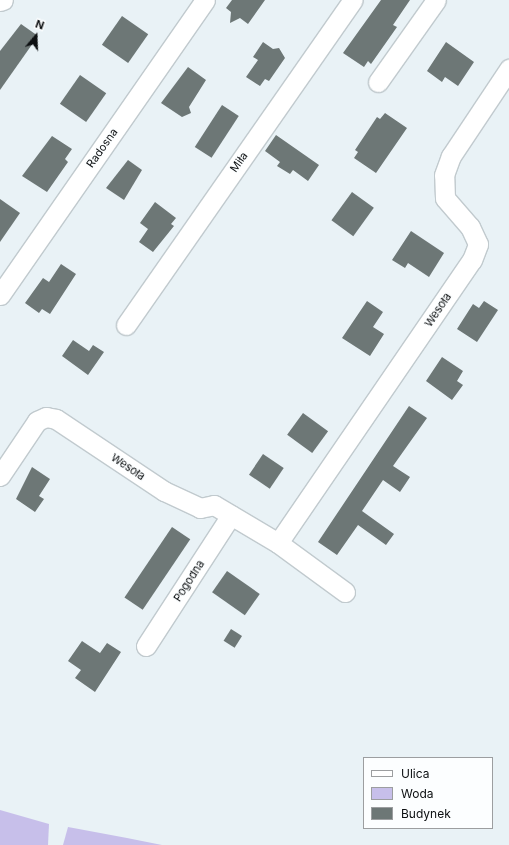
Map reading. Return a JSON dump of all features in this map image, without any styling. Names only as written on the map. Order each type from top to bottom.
[{"type":"street","name":"Radosna","points":[[0,295],[205,0]]},
{"type":"street","name":"Miła","points":[[126,325],[353,0]]},
{"type":"street","points":[[378,82],[436,0]]},
{"type":"street","name":"Wesoła","points":[[278,543],[472,260],[478,244],[470,227],[445,198],[444,176],[451,156],[509,69]]},
{"type":"street","name":"Wesoła","points":[[0,476],[37,421],[46,417],[56,419],[164,491],[200,508],[214,505],[278,543],[345,592]]},
{"type":"street","name":"Pogodna","points":[[146,646],[231,515]]},
{"type":"water","points":[[0,810],[49,824],[48,845],[0,845]]},
{"type":"water","points":[[68,827],[127,838],[162,845],[63,845]]},
{"type":"building","points":[[232,0],[265,0],[248,24],[240,18],[230,23],[231,12],[226,8]]},
{"type":"building","points":[[381,0],[410,0],[393,25],[397,27],[371,64],[368,61],[364,67],[343,53]]},
{"type":"building","points":[[122,16],[148,34],[128,63],[102,45]]},
{"type":"building","points":[[21,24],[38,36],[0,90],[0,51]]},
{"type":"building","points":[[263,42],[273,49],[279,48],[285,58],[269,81],[265,79],[260,86],[246,77],[258,60],[253,57]]},
{"type":"building","points":[[446,42],[474,62],[458,86],[445,77],[442,82],[427,71]]},
{"type":"building","points":[[188,67],[206,80],[189,107],[191,113],[182,117],[161,103]]},
{"type":"building","points":[[80,75],[106,93],[86,122],[60,104]]},
{"type":"building","points":[[222,105],[239,116],[212,158],[195,147]]},
{"type":"building","points":[[385,113],[407,128],[376,173],[354,158],[358,152],[355,150],[377,117],[380,119]]},
{"type":"building","points":[[276,135],[319,165],[308,181],[293,170],[290,174],[277,166],[280,162],[265,151]]},
{"type":"building","points":[[52,136],[72,149],[65,159],[68,162],[47,192],[22,176]]},
{"type":"building","points":[[128,160],[142,170],[124,200],[106,188]]},
{"type":"building","points":[[352,192],[374,208],[353,236],[331,220]]},
{"type":"building","points":[[0,199],[20,213],[0,242]]},
{"type":"building","points":[[155,202],[176,218],[171,224],[174,226],[153,252],[139,242],[148,229],[140,223]]},
{"type":"building","points":[[411,231],[444,253],[429,277],[408,263],[405,268],[392,260]]},
{"type":"building","points":[[61,264],[76,274],[50,314],[42,309],[39,313],[25,303],[43,278],[49,282]]},
{"type":"building","points":[[367,301],[383,312],[373,327],[384,334],[370,356],[342,338]]},
{"type":"building","points":[[484,301],[498,310],[477,342],[457,329],[473,304],[479,308]]},
{"type":"building","points":[[73,340],[89,351],[93,345],[104,352],[88,375],[62,356]]},
{"type":"building","points":[[442,357],[463,371],[457,381],[463,385],[452,400],[426,381]]},
{"type":"building","points":[[409,406],[427,418],[393,466],[410,477],[400,492],[383,480],[362,511],[394,534],[386,545],[358,525],[337,555],[318,542]]},
{"type":"building","points":[[303,413],[328,431],[312,453],[287,435]]},
{"type":"building","points":[[263,454],[284,468],[270,489],[249,475]]},
{"type":"building","points":[[32,467],[50,479],[39,496],[44,499],[35,512],[16,499]]},
{"type":"building","points":[[172,527],[190,539],[143,610],[124,597]]},
{"type":"building","points":[[227,571],[260,594],[245,615],[212,592]]},
{"type":"building","points":[[231,629],[242,636],[235,648],[224,641]]},
{"type":"building","points":[[82,641],[100,653],[107,643],[121,652],[95,692],[75,678],[81,670],[68,661]]}]
